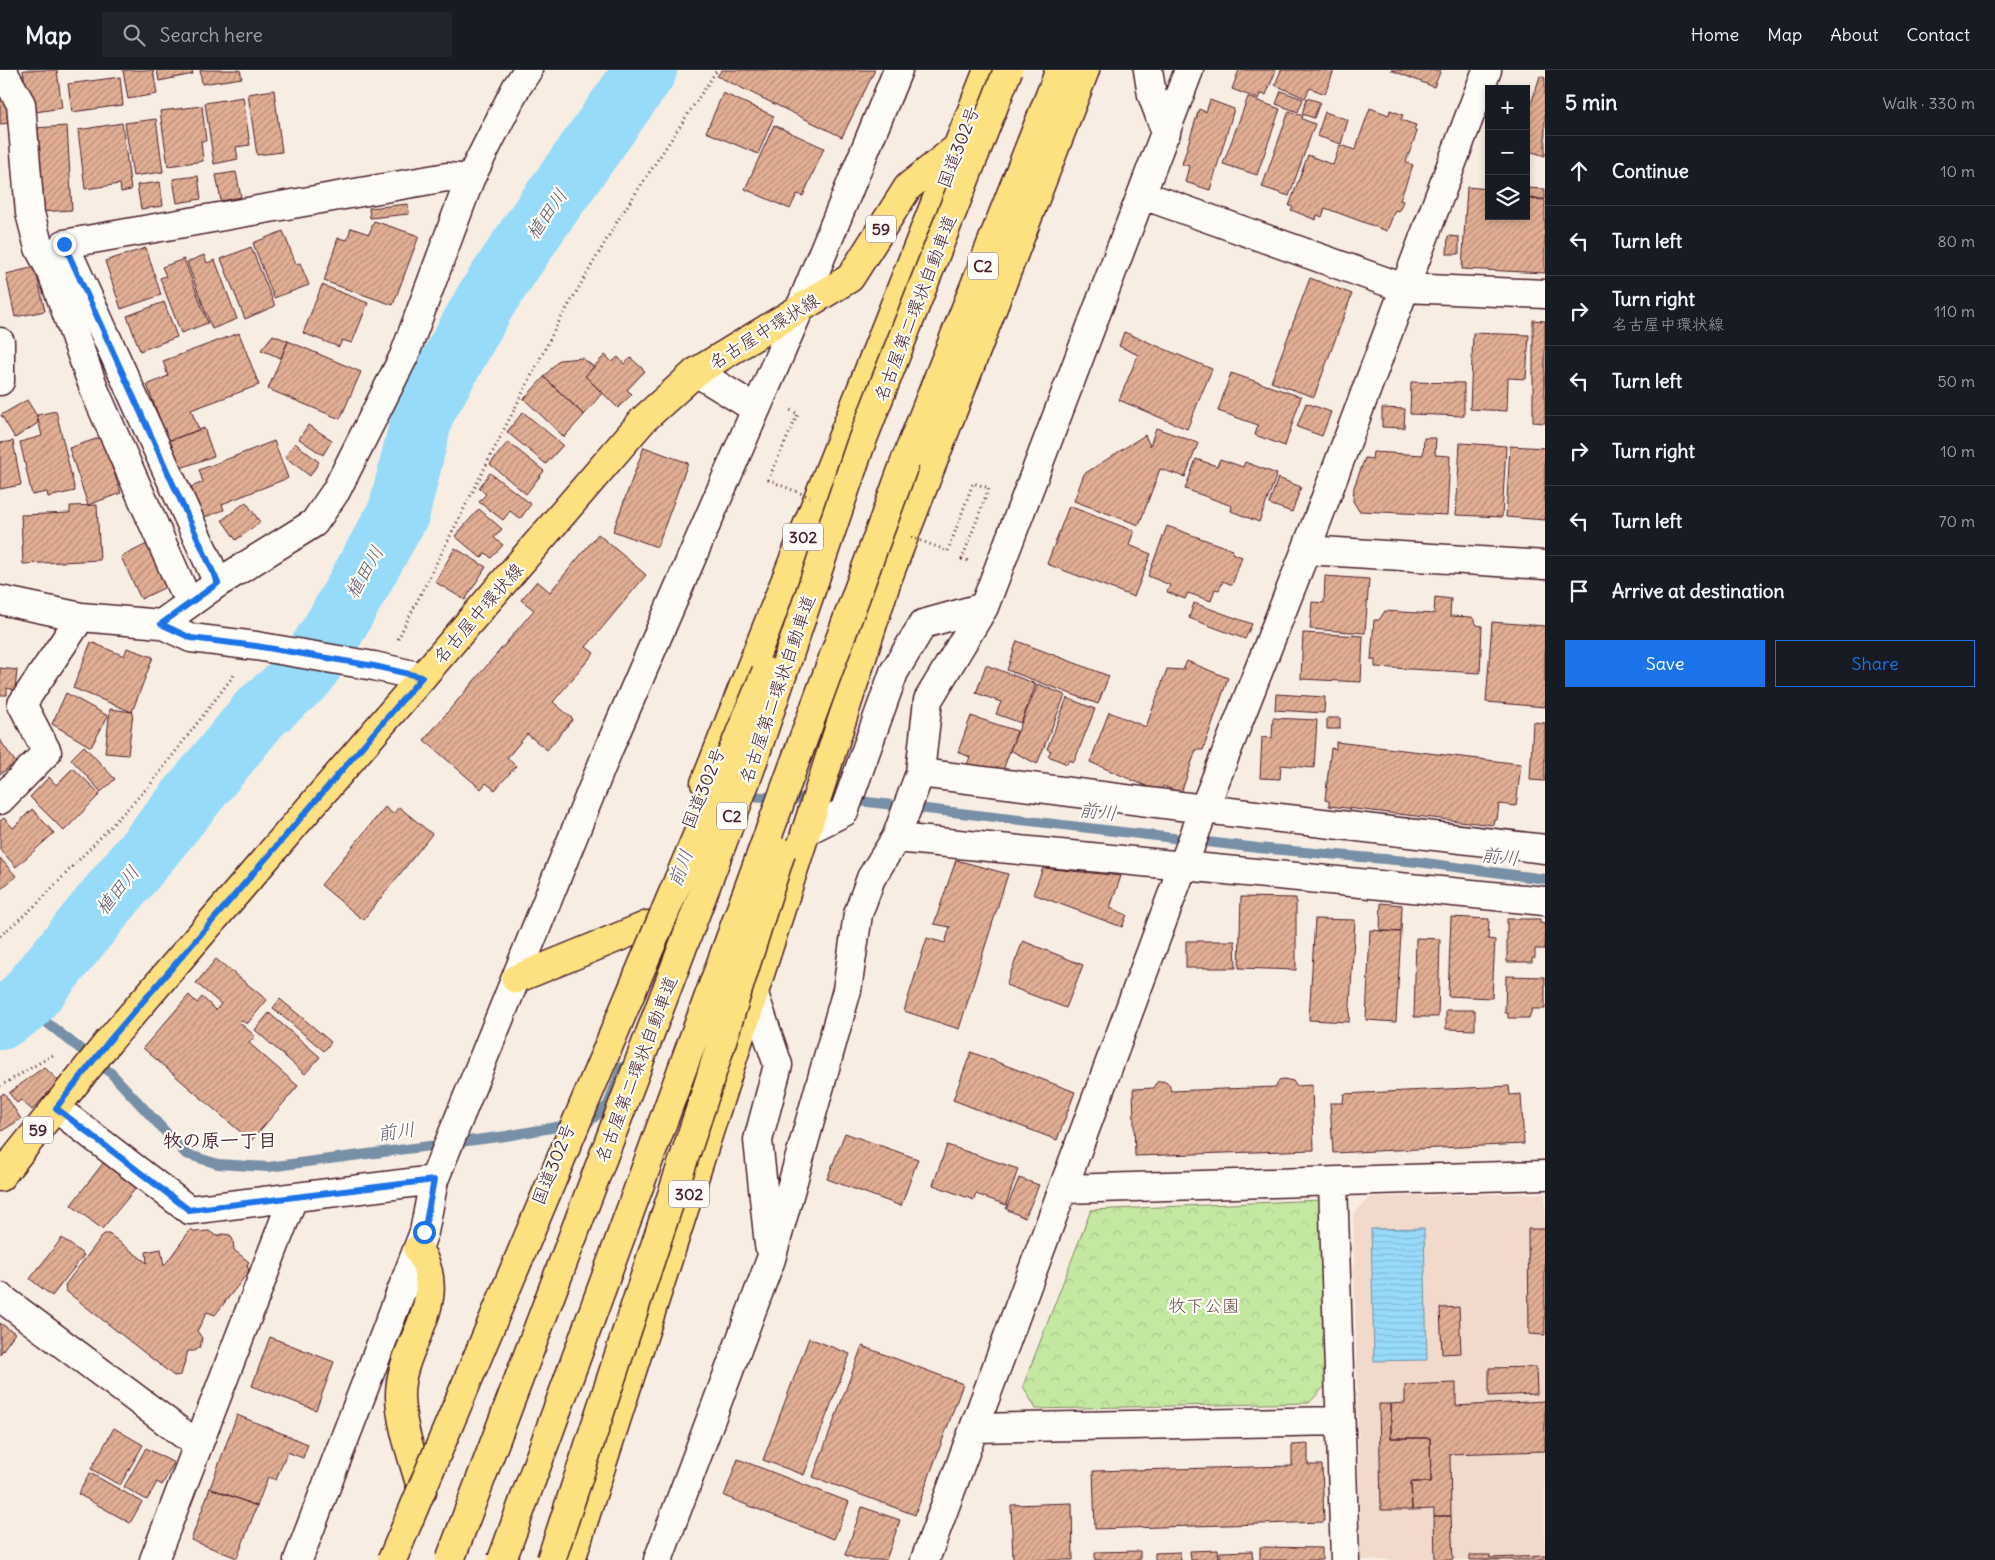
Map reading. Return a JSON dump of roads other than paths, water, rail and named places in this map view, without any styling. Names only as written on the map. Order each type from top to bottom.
[{"type":"main road","name":"国道302号","points":[[393,1560],[988,70]]},
{"type":"main road","name":"名古屋第二環状自動車道","points":[[450,1560],[750,770],[860,446],[1008,70]]},
{"type":"main road","name":"C2","points":[[502,1560],[906,462],[1060,70]]},
{"type":"main road","name":"302","points":[[571,1560],[887,580],[1085,70]]},
{"type":"main road","name":"名古屋中環状線","points":[[0,1177],[109,1041],[644,419],[696,372],[850,278],[908,187],[959,146]]},
{"type":"main road","points":[[393,1560],[860,446]]},
{"type":"main road","points":[[551,1560],[705,1095],[906,462]]},
{"type":"main road","points":[[516,979],[648,925]]},
{"type":"main road","points":[[418,1249],[426,1262],[431,1288],[425,1316],[402,1371],[400,1398],[422,1491]]},
{"type":"street","points":[[2,70],[21,104],[30,212],[39,248],[52,273],[96,394],[181,586]]},
{"type":"street","points":[[161,624],[218,583],[314,523],[336,491],[404,356],[470,179],[516,88],[528,70]]},
{"type":"street","points":[[298,1560],[418,1249],[424,1232],[434,1180],[609,748],[800,308],[898,70]]},
{"type":"street","points":[[1148,70],[1152,95],[1166,133]]},
{"type":"street","points":[[658,1560],[771,1259],[847,990],[858,914],[870,878],[899,829],[918,778],[928,700],[984,607],[1189,70]]},
{"type":"street","points":[[925,1560],[1203,812],[1306,550],[1487,70]]},
{"type":"street","points":[[218,583],[64,244],[447,177],[470,179]]},
{"type":"street","points":[[1142,195],[1404,288],[1545,294]]},
{"type":"street","points":[[0,342],[0,380]]},
{"type":"street","points":[[696,372],[756,409]]},
{"type":"street","points":[[1306,550],[1545,564]]},
{"type":"street","points":[[0,600],[81,617],[161,624],[191,638],[256,646],[378,667],[422,677]]},
{"type":"street","points":[[807,829],[844,812],[892,677],[923,624],[984,607]]},
{"type":"street","points":[[0,800],[47,752],[11,704],[81,617]]},
{"type":"street","points":[[918,778],[1203,812],[1545,849]]},
{"type":"street","points":[[899,829],[1545,901]]},
{"type":"street","points":[[754,994],[778,1065],[758,1140],[771,1259]]},
{"type":"street","points":[[56,1108],[189,1210],[434,1180]]},
{"type":"street","points":[[1064,1189],[1545,1176]]},
{"type":"street","points":[[1333,1183],[1344,1560]]},
{"type":"street","points":[[154,1560],[292,1198]]},
{"type":"street","points":[[0,1297],[198,1445]]},
{"type":"street","points":[[974,1428],[1340,1421]]},
{"type":"water","points":[[1424,1228],[1427,1360],[1374,1361],[1371,1229]]},
{"type":"waterway","name":"植田川","points":[[0,1019],[23,1004],[260,713],[305,674],[335,627],[399,512],[423,413],[486,300],[538,222],[646,70]]},
{"type":"waterway","name":"前川","points":[[743,796],[859,801],[1258,848],[1418,862],[1545,879]]},
{"type":"waterway","name":"前川","points":[[23,1004],[111,1073],[186,1154],[218,1164],[268,1167],[506,1136],[590,1121],[608,1105],[622,1067]]},
{"type":"district","name":"牧の原一丁目","points":[[220,1140]]},
{"type":"park label","name":"牧下公園","points":[[1204,1305]]}]
